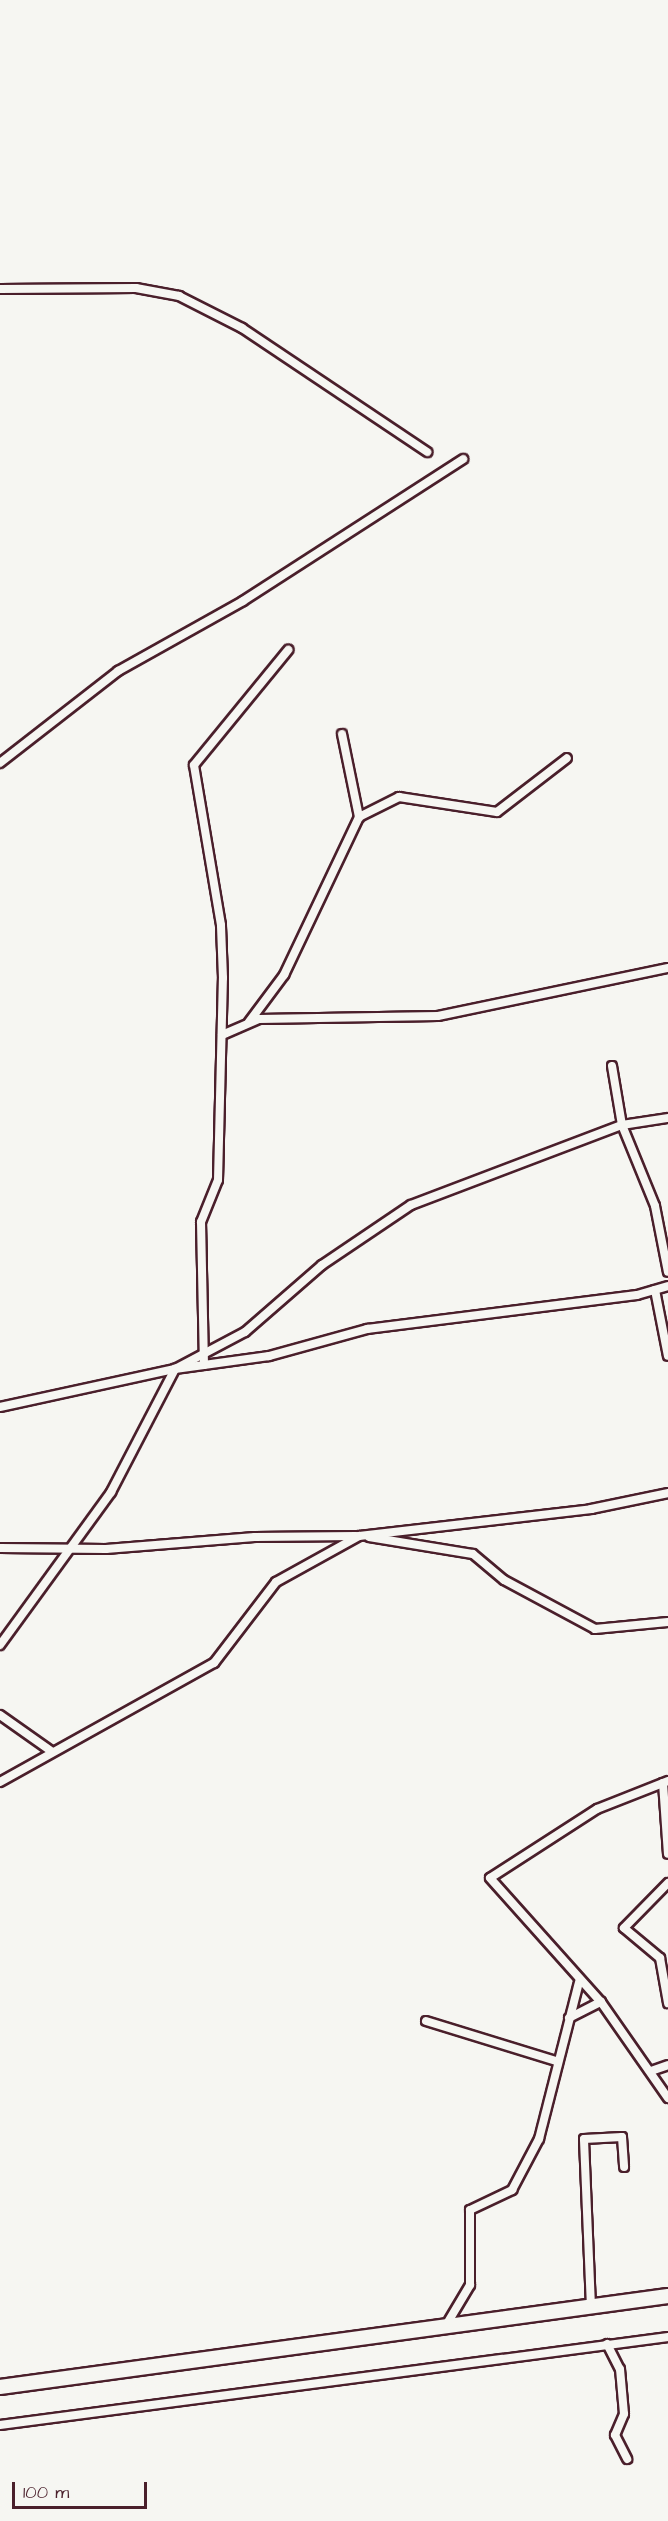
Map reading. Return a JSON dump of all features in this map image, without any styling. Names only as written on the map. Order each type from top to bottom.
[{"type":"main road","points":[[0,2387],[668,2296]]},
{"type":"street","points":[[0,289],[136,288],[179,296],[242,328],[427,452]]},
{"type":"street","points":[[0,763],[118,672],[243,601],[463,459]]},
{"type":"street","points":[[204,1365],[201,1222],[218,1180],[222,1035],[221,925],[194,765],[288,650]]},
{"type":"street","points":[[249,1022],[284,975],[359,817],[342,734]]},
{"type":"street","points":[[359,817],[399,797],[496,813],[567,758]]},
{"type":"street","points":[[222,1035],[249,1022],[438,1016],[668,968]]},
{"type":"street","points":[[612,1066],[622,1125],[655,1206],[668,1272]]},
{"type":"street","points":[[0,1645],[73,1549],[111,1492],[175,1369],[245,1332],[322,1265],[411,1205],[622,1125],[668,1118]]},
{"type":"street","points":[[0,1407],[175,1369],[269,1356],[368,1329],[655,1290],[668,1286]]},
{"type":"street","points":[[655,1290],[668,1356]]},
{"type":"street","points":[[0,1548],[73,1549],[359,1536],[591,1509],[668,1492]]},
{"type":"street","points":[[0,1782],[51,1751],[214,1663],[276,1582],[359,1536],[473,1554],[504,1580],[595,1629],[668,1622]]},
{"type":"street","points":[[0,1715],[51,1751]]},
{"type":"street","points":[[668,1854],[665,1782],[597,1809],[490,1878],[579,1982],[601,2002],[668,2097]]},
{"type":"street","points":[[668,1883],[624,1928],[660,1958],[668,2003]]},
{"type":"street","points":[[445,2327],[470,2285],[470,2210],[512,2190],[539,2139],[556,2061],[579,1982]]},
{"type":"street","points":[[569,2018],[601,2002]]},
{"type":"street","points":[[426,2021],[556,2061]]},
{"type":"street","points":[[651,2071],[668,2065]]},
{"type":"street","points":[[591,2307],[584,2139],[622,2137],[624,2167]]},
{"type":"street","points":[[0,2425],[668,2337]]},
{"type":"street","points":[[607,2344],[620,2369],[624,2414],[615,2435],[627,2459]]}]
